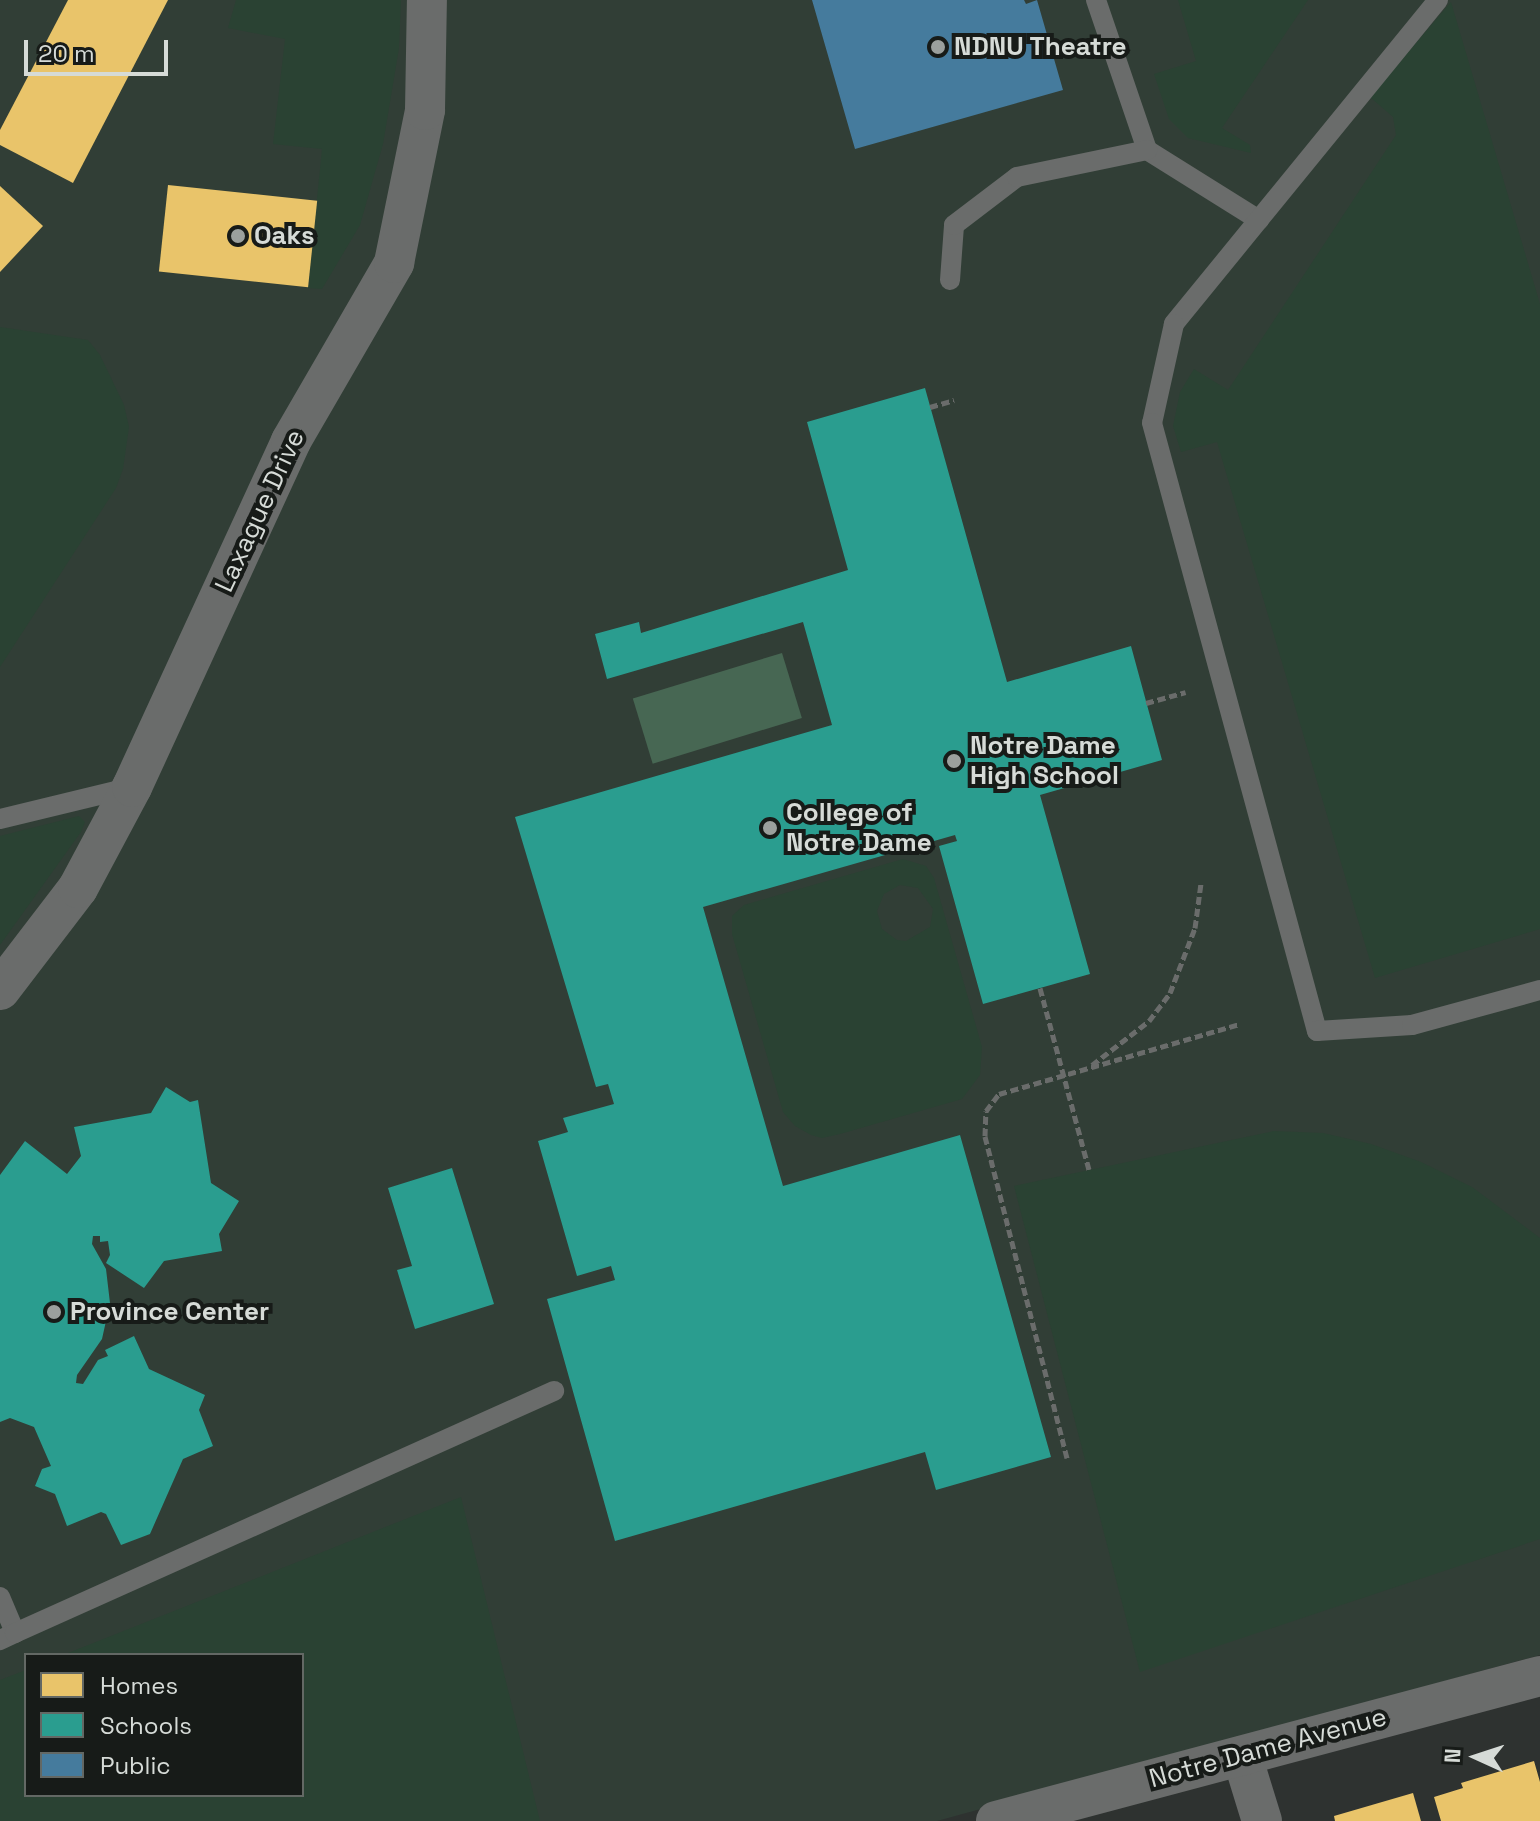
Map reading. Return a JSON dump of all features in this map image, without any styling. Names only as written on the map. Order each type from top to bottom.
[{"type":"street","name":"Laxague Drive","points":[[0,990],[78,888],[132,787],[291,441],[394,263],[425,110],[427,0]]},
{"type":"street","name":"Notre Dame Avenue","points":[[996,1821],[1540,1676]]},
{"type":"street","points":[[1242,1756],[1262,1821]]},
{"type":"lane","points":[[1096,0],[1147,150],[1259,220]]},
{"type":"lane","points":[[1438,0],[1174,324],[1152,423],[1317,1031],[1412,1025],[1540,990]]},
{"type":"lane","points":[[950,280],[954,225],[1017,177],[1147,150]]},
{"type":"lane","points":[[0,819],[132,787]]},
{"type":"lane","points":[[0,1597],[8,1637],[554,1391]]},
{"type":"path","points":[[930,407],[954,400]]},
{"type":"path","points":[[1146,703],[1186,692]]},
{"type":"path","points":[[1085,1069],[1133,1035],[1170,993],[1195,928],[1201,883]]},
{"type":"path","points":[[1040,988],[1089,1170]]},
{"type":"path","points":[[1067,1458],[984,1122],[990,1102],[999,1094],[1240,1024]]},
{"type":"shaded area","name":"College of Notre Dame","points":[[0,0],[1540,0],[1540,1655],[937,1821],[0,1821]]},
{"type":"shaded area","points":[[236,0],[401,0],[399,48],[383,144],[360,225],[322,289],[308,288],[322,149],[273,144],[285,39],[228,28]]},
{"type":"shaded area","points":[[1178,0],[1308,0],[1222,128],[1250,145],[1251,153],[1188,138],[1169,119],[1154,74],[1196,61]]},
{"type":"shaded area","points":[[1451,2],[1540,304],[1540,929],[1375,978],[1217,442],[1181,452],[1173,426],[1180,392],[1194,369],[1228,390],[1396,135],[1393,117],[1370,97]]},
{"type":"shaded area","points":[[0,327],[88,340],[100,355],[124,405],[129,427],[123,469],[116,488],[0,667]]},
{"type":"shaded area","points":[[782,653],[802,718],[653,764],[633,699]]},
{"type":"shaded area","points":[[79,816],[85,822],[81,832],[0,945],[0,836]]},
{"type":"shaded area","points":[[903,859],[926,866],[934,878],[982,1047],[980,1075],[962,1099],[822,1138],[795,1126],[783,1112],[732,934],[732,916],[744,905]],"holes":[[[900,885],[918,888],[933,909],[930,927],[906,941],[897,940],[882,929],[877,911],[884,894]]]},
{"type":"shaded area","points":[[1274,1131],[1323,1133],[1371,1144],[1421,1162],[1472,1187],[1540,1238],[1540,1539],[1140,1672],[1014,1186]]},
{"type":"shaded area","points":[[461,1497],[540,1821],[0,1821],[0,1680],[24,1671],[24,1797],[304,1797],[304,1653],[68,1653]]},
{"type":"building: Homes","points":[[68,0],[168,0],[73,183],[0,145],[0,130]]},
{"type":"building: Homes","name":"Oaks","points":[[168,185],[317,201],[308,287],[159,272]]},
{"type":"building: Homes","points":[[0,186],[43,226],[0,272]]},
{"type":"building: Homes","points":[[1534,1761],[1540,1782],[1540,1821],[1441,1821],[1434,1797],[1463,1788],[1461,1783]]},
{"type":"building: Homes","points":[[1413,1793],[1421,1821],[1335,1821],[1334,1816]]},
{"type":"building: Schools","points":[[925,388],[1007,682],[1131,646],[1162,760],[1040,795],[1090,974],[983,1004],[939,846],[957,841],[955,835],[703,907],[783,1186],[960,1135],[1051,1457],[936,1490],[925,1452],[615,1541],[547,1299],[615,1280],[611,1266],[577,1276],[538,1141],[568,1132],[563,1118],[614,1104],[608,1084],[596,1087],[515,817],[832,725],[803,622],[607,679],[595,634],[639,622],[641,633],[848,570],[807,422]]},
{"type":"building: Schools","name":"Province Center","points":[[166,1087],[190,1102],[198,1100],[211,1183],[239,1201],[219,1234],[222,1251],[164,1261],[144,1288],[106,1263],[110,1255],[108,1241],[100,1242],[100,1236],[93,1236],[92,1244],[106,1269],[110,1303],[102,1339],[77,1375],[76,1383],[83,1384],[98,1360],[108,1356],[105,1350],[134,1336],[149,1369],[205,1395],[199,1410],[213,1446],[183,1459],[150,1534],[121,1545],[106,1514],[101,1512],[67,1526],[55,1494],[35,1486],[42,1469],[51,1466],[34,1427],[10,1418],[0,1422],[0,1175],[25,1141],[67,1174],[81,1156],[74,1127],[151,1113]]},
{"type":"building: Schools","points":[[452,1168],[494,1304],[415,1329],[397,1270],[412,1266],[388,1188]]},
{"type":"building: Public","name":"NDNU Theatre","points":[[812,0],[1024,0],[1026,4],[1037,0],[1063,90],[855,149]]},
{"type":"place","name":"NDNU Theatre","points":[[938,47]]},
{"type":"place","name":"Oaks","points":[[238,236]]},
{"type":"place","name":"Notre Dame High School","points":[[954,761]]},
{"type":"place","name":"College of Notre Dame","points":[[770,828]]},
{"type":"place","name":"Province Center","points":[[54,1312]]}]
